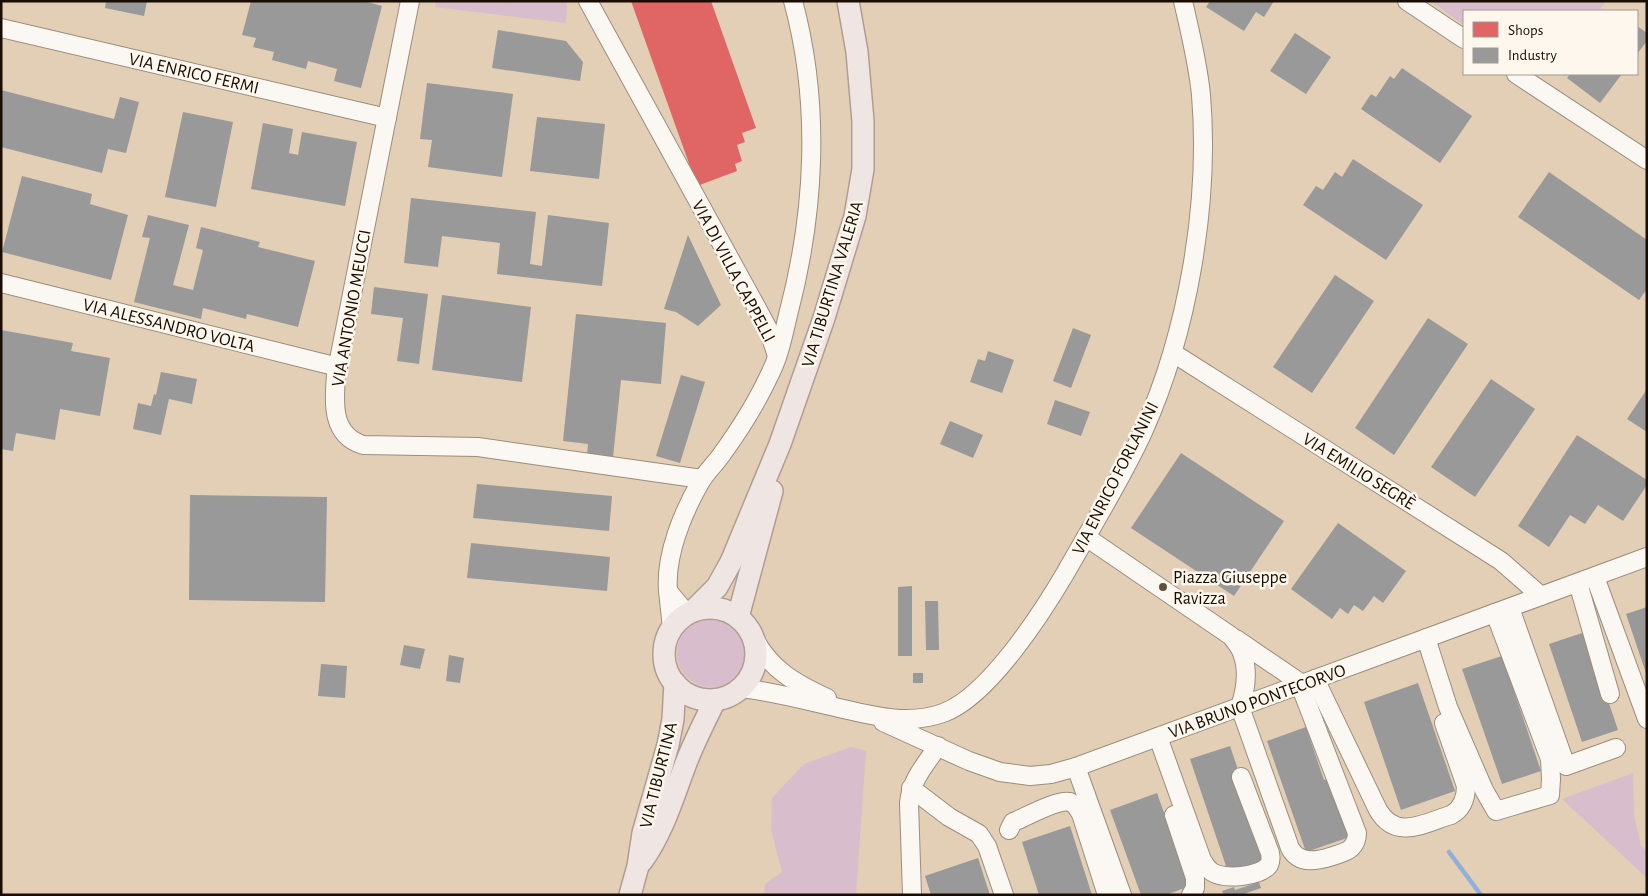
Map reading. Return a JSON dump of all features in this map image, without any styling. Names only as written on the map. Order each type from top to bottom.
[{"type":"main road","name":"VIA TIBURTINA VALERIA","points":[[684,618],[717,587],[731,562],[780,444],[850,238],[861,184],[864,154],[861,86],[848,1]]},
{"type":"main road","name":"VIA TIBURTINA VALERIA","points":[[738,617],[768,508],[780,444]]},
{"type":"main road","points":[[675,684],[686,693],[700,699],[715,700],[729,696],[742,688],[750,677],[755,665],[757,651],[754,638],[748,626],[728,611],[704,608],[684,618]]},
{"type":"main road","name":"VIA TIBURTINA","points":[[630,895],[638,866],[643,833],[670,736],[675,684],[667,671],[664,656],[666,641],[684,618]]},
{"type":"main road","name":"VIA TIBURTINA","points":[[638,866],[659,834],[690,752],[715,700]]},
{"type":"street","name":"VIA ANTONIO MEUCCI","points":[[410,1],[338,367],[334,408],[344,435],[353,442],[363,445],[478,447],[702,479]]},
{"type":"street","name":"VIA DI VILLA CAPPELLI","points":[[588,1],[758,310],[768,329],[777,357]]},
{"type":"street","name":"VIA DI VILLA CAPPELLI","points":[[777,357],[801,256],[812,159],[809,89],[793,1]]},
{"type":"street","name":"VIA ENRICO FORLANINI","points":[[867,714],[888,718],[919,719],[943,713],[965,702],[989,680],[1032,625],[1058,585],[1116,484],[1142,434],[1157,398],[1172,353],[1185,304],[1199,218],[1202,174],[1201,94],[1183,1]]},
{"type":"street","points":[[1406,1],[1463,39]]},
{"type":"street","name":"VIA ENRICO FERMI","points":[[1,28],[387,118]]},
{"type":"street","points":[[1518,75],[1647,160]]},
{"type":"street","name":"VIA ALESSANDRO VOLTA","points":[[1,283],[338,367]]},
{"type":"street","name":"VIA EMILIO SEGRÈ","points":[[1172,353],[1501,561],[1541,596]]},
{"type":"street","points":[[684,618],[668,591],[668,567],[674,542],[702,479],[721,456],[749,414],[770,375],[777,357]]},
{"type":"street","points":[[1086,537],[1231,636],[1306,683],[1378,810],[1384,819],[1397,827],[1407,828],[1451,815],[1457,812],[1465,796],[1466,786],[1421,640]]},
{"type":"street","name":"VIA BRUNO PONTECORVO","points":[[754,638],[763,654],[782,673],[819,694],[979,766],[1021,776],[1051,774],[1154,739],[1647,557]]},
{"type":"street","points":[[1595,576],[1647,719]]},
{"type":"street","points":[[1578,583],[1610,694]]},
{"type":"street","points":[[1421,640],[1484,790],[1496,811],[1550,795],[1552,779],[1550,759],[1502,611]]},
{"type":"street","points":[[1502,611],[1566,766],[1616,748]]},
{"type":"street","points":[[1231,636],[1242,652],[1246,675],[1246,689],[1240,707],[1293,853],[1301,859],[1314,861],[1350,849],[1355,842],[1357,833],[1306,683]]},
{"type":"street","name":"VIA BRUNO PONTECORVO","points":[[742,688],[867,714]]},
{"type":"street","points":[[1154,739],[1202,860],[1213,873],[1224,877],[1243,876],[1263,870],[1271,859],[1241,777]]},
{"type":"street","points":[[1154,739],[1195,878],[1195,888],[1191,895]]},
{"type":"street","points":[[912,895],[909,803],[911,788],[938,746]]},
{"type":"street","points":[[1076,767],[1122,895]]},
{"type":"street","points":[[911,788],[949,816],[980,834],[987,846],[1004,895]]},
{"type":"street","points":[[1009,830],[1013,822],[1058,803],[1067,802],[1076,805],[1081,814],[1107,895]]},
{"type":"shaded area","points":[[436,1],[567,1],[566,23],[435,7]]},
{"type":"shaded area","points":[[1431,1],[1606,1],[1600,10],[1463,10],[1463,24]]},
{"type":"shaded area","points":[[711,619],[724,622],[735,629],[742,640],[745,653],[742,666],[735,677],[724,684],[711,687],[698,684],[687,677],[680,666],[677,653],[680,640],[687,629],[698,622]]},
{"type":"shaded area","points":[[851,747],[866,751],[856,895],[764,895],[765,884],[782,872],[771,830],[772,798],[804,764]]},
{"type":"shaded area","points":[[1633,773],[1634,815],[1641,846],[1647,851],[1647,878],[1562,799]]},
{"type":"building: Shops","points":[[631,1],[711,1],[756,128],[742,133],[745,142],[737,145],[742,161],[735,164],[737,171],[697,186]]},
{"type":"building: Industry","points":[[106,1],[147,1],[144,16],[105,8]]},
{"type":"building: Industry","points":[[251,1],[364,1],[382,6],[361,88],[334,81],[337,69],[308,61],[306,69],[272,60],[274,52],[253,47],[256,38],[242,35]]},
{"type":"building: Industry","points":[[1210,1],[1274,1],[1264,17],[1256,12],[1244,31],[1206,7]]},
{"type":"building: Industry","points":[[1638,27],[1647,33],[1647,41],[1638,53]]},
{"type":"building: Industry","points":[[498,30],[566,41],[583,62],[580,81],[492,68]]},
{"type":"building: Industry","points":[[1295,33],[1331,57],[1306,94],[1270,71]]},
{"type":"building: Industry","points":[[1402,68],[1472,116],[1440,163],[1361,109],[1371,94],[1376,97],[1390,76],[1394,79]]},
{"type":"building: Industry","points":[[1569,75],[1621,75],[1600,103],[1567,78]]},
{"type":"building: Industry","points":[[427,83],[513,94],[502,177],[428,167],[432,140],[420,139]]},
{"type":"building: Industry","points":[[1,90],[114,119],[120,97],[139,102],[126,153],[108,149],[102,173],[1,147]]},
{"type":"building: Industry","points":[[183,112],[233,122],[216,207],[165,197]]},
{"type":"building: Industry","points":[[537,117],[605,124],[599,179],[530,171]]},
{"type":"building: Industry","points":[[263,123],[293,129],[289,153],[298,155],[302,132],[357,142],[345,206],[251,189]]},
{"type":"building: Industry","points":[[1353,159],[1423,205],[1386,260],[1303,205],[1316,186],[1323,190],[1335,172],[1342,177]]},
{"type":"building: Industry","points":[[1549,172],[1647,240],[1647,289],[1639,300],[1518,217]]},
{"type":"building: Industry","points":[[22,176],[92,194],[90,204],[128,215],[111,280],[2,252]]},
{"type":"building: Industry","points":[[411,198],[536,212],[530,264],[542,266],[548,215],[609,223],[602,286],[497,274],[500,243],[442,236],[438,267],[404,263]]},
{"type":"building: Industry","points":[[148,215],[189,225],[173,285],[193,290],[203,250],[196,248],[201,227],[260,242],[258,247],[315,261],[298,327],[247,314],[246,319],[203,308],[201,319],[134,302],[150,238],[142,237]]},
{"type":"building: Industry","points":[[688,235],[721,305],[698,326],[676,312],[664,309]]},
{"type":"building: Industry","points":[[1335,275],[1374,301],[1312,393],[1273,367]]},
{"type":"building: Industry","points":[[374,287],[428,294],[419,364],[397,361],[403,318],[371,314]]},
{"type":"building: Industry","points":[[442,295],[531,307],[522,382],[432,370]]},
{"type":"building: Industry","points":[[576,314],[666,323],[661,384],[621,380],[613,457],[587,455],[588,444],[563,441]]},
{"type":"building: Industry","points":[[1428,318],[1468,344],[1394,455],[1355,428]]},
{"type":"building: Industry","points":[[1073,328],[1091,335],[1071,388],[1053,381]]},
{"type":"building: Industry","points":[[1,330],[73,343],[71,351],[110,358],[100,416],[60,409],[55,440],[16,433],[13,451],[1,449]]},
{"type":"building: Industry","points":[[988,351],[1014,360],[1002,393],[970,382],[978,359],[985,361]]},
{"type":"building: Industry","points":[[161,372],[197,379],[192,404],[169,399],[161,435],[133,429],[138,403],[151,406],[154,394],[156,395]]},
{"type":"building: Industry","points":[[681,375],[705,382],[680,463],[656,456]]},
{"type":"building: Industry","points":[[1491,379],[1535,409],[1475,497],[1431,467]]},
{"type":"building: Industry","points":[[1647,389],[1647,432],[1627,419]]},
{"type":"building: Industry","points":[[1055,400],[1090,412],[1081,436],[1047,424]]},
{"type":"building: Industry","points":[[950,421],[983,435],[973,458],[940,444]]},
{"type":"building: Industry","points":[[1577,435],[1647,480],[1647,485],[1623,521],[1598,505],[1585,524],[1570,515],[1549,547],[1518,526]]},
{"type":"building: Industry","points":[[1181,453],[1284,521],[1234,596],[1131,528]]},
{"type":"building: Industry","points":[[477,484],[612,496],[609,531],[473,518]]},
{"type":"building: Industry","points":[[190,495],[327,497],[325,602],[189,600]]},
{"type":"building: Industry","points":[[1338,523],[1406,571],[1383,603],[1374,596],[1363,611],[1354,605],[1348,614],[1340,608],[1332,619],[1291,589]]},
{"type":"building: Industry","points":[[471,543],[610,557],[607,591],[467,578]]},
{"type":"building: Industry","points":[[912,586],[912,656],[898,656],[898,587]]},
{"type":"building: Industry","points":[[925,601],[938,601],[939,650],[926,650]]},
{"type":"building: Industry","points":[[1647,607],[1647,673],[1646,673],[1626,614]]},
{"type":"building: Industry","points":[[1585,632],[1618,730],[1582,742],[1549,644]]},
{"type":"building: Industry","points":[[404,645],[425,649],[420,669],[400,665]]},
{"type":"building: Industry","points":[[449,655],[464,658],[460,683],[446,681]]},
{"type":"building: Industry","points":[[1502,656],[1541,771],[1502,784],[1462,669]]},
{"type":"building: Industry","points":[[321,664],[347,666],[345,698],[318,696]]},
{"type":"building: Industry","points":[[913,673],[923,673],[923,683],[913,683]]},
{"type":"building: Industry","points":[[1418,683],[1455,791],[1401,810],[1364,702]]},
{"type":"building: Industry","points":[[1306,727],[1324,780],[1330,778],[1350,837],[1306,852],[1267,741]]},
{"type":"building: Industry","points":[[1230,746],[1269,861],[1229,875],[1190,759]]},
{"type":"building: Industry","points":[[1157,793],[1190,886],[1166,895],[1141,895],[1110,810]]},
{"type":"building: Industry","points":[[1070,826],[1092,895],[1039,895],[1022,842]]},
{"type":"building: Industry","points":[[978,858],[990,895],[931,895],[925,876]]},
{"type":"building: Industry","points":[[1259,882],[1261,888],[1241,895],[1224,895],[1222,891],[1234,887],[1235,890]]},
{"type":"waterway","points":[[1449,852],[1481,895]]},
{"type":"place","name":"Piazza Giuseppe Ravizza","points":[[1163,587]]}]
